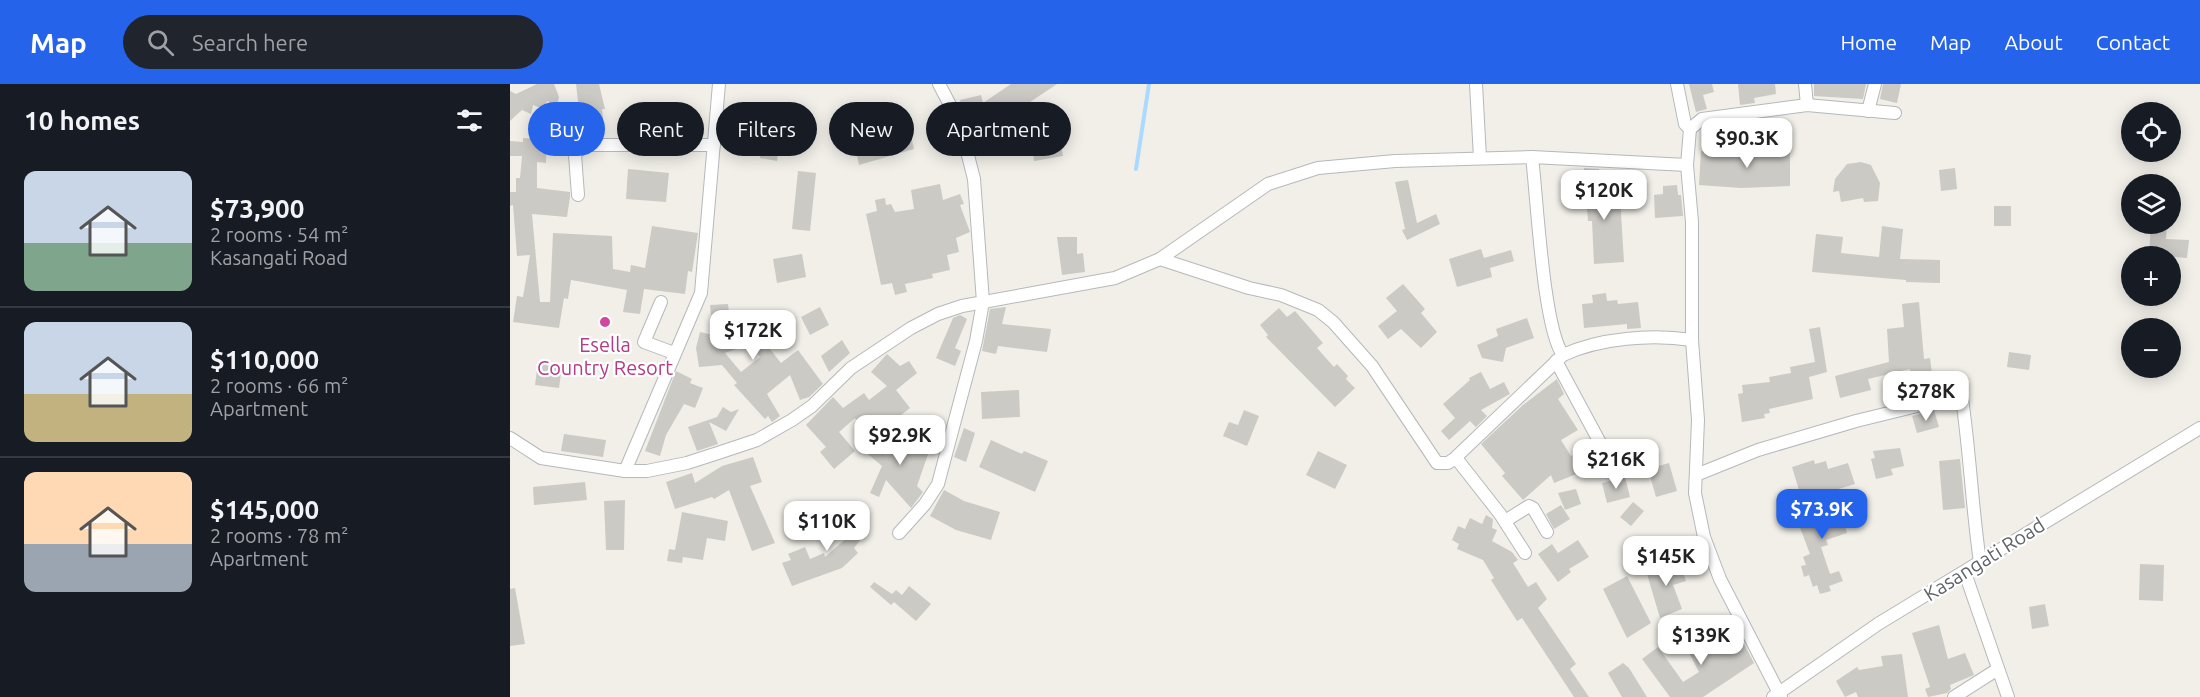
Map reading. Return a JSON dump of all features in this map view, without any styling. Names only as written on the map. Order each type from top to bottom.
[{"type":"street","points":[[625,471],[701,293],[719,84]]},
{"type":"street","points":[[899,533],[925,504],[938,484],[976,341],[983,302],[974,179],[960,124],[939,84]]},
{"type":"street","points":[[1476,84],[1480,158]]},
{"type":"street","points":[[1677,84],[1685,124],[1690,129]]},
{"type":"street","points":[[1805,84],[1807,105]]},
{"type":"street","points":[[1868,111],[1875,84]]},
{"type":"street","points":[[1778,696],[1720,579],[1704,537],[1695,493],[1698,420],[1692,340],[1692,222],[1687,165],[1690,129],[1702,119],[1807,105],[1895,113]]},
{"type":"street","points":[[578,195],[575,155],[583,145],[714,145]]},
{"type":"street","points":[[1532,157],[1554,339],[1559,358],[1611,463]]},
{"type":"street","points":[[510,438],[541,458],[625,471],[647,471],[687,463],[757,440],[812,406],[851,368],[911,328],[954,309],[1115,278],[1160,259],[1279,178],[1318,168],[1395,161],[1532,157],[1687,165]]},
{"type":"street","points":[[1160,259],[1249,288],[1281,295],[1318,310],[1333,322],[1372,366],[1434,460],[1443,464],[1456,458],[1559,358],[1577,348],[1655,337],[1692,340]]},
{"type":"street","points":[[661,302],[644,342],[674,353]]},
{"type":"street","points":[[1696,475],[1758,450],[1856,421],[1958,396],[1962,399],[1970,497],[1980,562]]},
{"type":"street","name":"Kasangati Road","points":[[1778,696],[1878,624],[2200,428]]},
{"type":"street","points":[[1456,458],[1505,521],[1525,553]]},
{"type":"street","points":[[1505,521],[1529,506],[1533,508],[1547,532]]},
{"type":"street","points":[[1965,573],[2008,697]]},
{"type":"street","points":[[1954,697],[1998,669]]},
{"type":"building","points":[[537,84],[554,84],[559,97],[558,102],[528,102],[528,113],[522,110],[510,121],[510,91],[516,94]]},
{"type":"building","points":[[576,84],[599,84],[603,102],[578,102]]},
{"type":"building","points":[[1011,84],[1057,84],[1030,102],[984,102]]},
{"type":"building","points":[[1689,84],[1712,84],[1714,92],[1703,95],[1707,109],[1696,112]]},
{"type":"building","points":[[1738,84],[1775,84],[1776,94],[1754,98],[1755,103],[1740,105]]},
{"type":"building","points":[[1814,84],[1866,84],[1863,99],[1814,96]]},
{"type":"building","points":[[1883,84],[1901,84],[1897,103],[1880,99]]},
{"type":"building","points":[[981,95],[983,102],[960,102],[960,100]]},
{"type":"building","points":[[523,138],[528,138],[528,156],[546,156],[546,163],[537,162],[537,188],[570,192],[567,217],[532,214],[540,302],[550,302],[553,233],[612,236],[613,269],[630,272],[631,265],[645,268],[652,226],[698,233],[692,272],[688,271],[685,294],[644,289],[640,314],[623,312],[627,290],[571,280],[568,299],[564,298],[559,328],[513,322],[517,296],[523,297],[530,255],[517,256],[513,205],[510,206],[510,192],[516,192],[516,178],[520,178],[522,156],[510,156],[510,141],[523,142]]},
{"type":"building","points":[[1790,145],[1790,186],[1741,188],[1699,185],[1701,151],[1752,154],[1752,150],[1772,150],[1772,146]]},
{"type":"building","points":[[760,156],[778,156],[777,161],[760,158]]},
{"type":"building","points":[[857,156],[890,156],[859,165]]},
{"type":"building","points":[[1033,156],[1063,156],[1034,161]]},
{"type":"building","points":[[1861,162],[1871,165],[1880,183],[1878,201],[1864,202],[1863,198],[1841,202],[1839,191],[1833,192],[1835,179],[1847,164]]},
{"type":"building","points":[[1584,168],[1599,169],[1601,199],[1620,197],[1624,262],[1594,264],[1592,221],[1588,221]]},
{"type":"building","points":[[1955,168],[1957,189],[1941,191],[1939,170]]},
{"type":"building","points":[[628,169],[669,173],[666,202],[626,199]]},
{"type":"building","points":[[798,171],[816,173],[810,231],[792,229]]},
{"type":"building","points":[[1408,180],[1417,223],[1436,214],[1440,224],[1407,240],[1402,230],[1405,229],[1395,182]]},
{"type":"building","points":[[940,184],[943,200],[960,194],[964,204],[960,205],[970,232],[956,238],[959,252],[947,255],[950,270],[932,274],[933,278],[905,284],[907,292],[895,295],[892,283],[881,285],[866,214],[877,211],[875,200],[885,198],[886,205],[891,204],[895,212],[914,209],[911,190]]},
{"type":"building","points":[[1677,185],[1678,195],[1681,195],[1683,216],[1655,218],[1654,195],[1663,194],[1663,186]]},
{"type":"building","points":[[1994,206],[2011,206],[2011,226],[1994,226]]},
{"type":"building","points":[[1882,226],[1903,229],[1900,259],[1940,260],[1940,283],[1906,282],[1906,280],[1812,272],[1816,234],[1843,237],[1841,253],[1879,257]]},
{"type":"building","points":[[2150,234],[2166,234],[2166,239],[2189,240],[2187,258],[2181,258],[2181,246],[2150,246]]},
{"type":"building","points":[[1057,237],[1077,237],[1077,254],[1083,253],[1085,272],[1062,275]]},
{"type":"building","points":[[1481,249],[1484,258],[1511,250],[1514,261],[1490,268],[1492,277],[1457,287],[1449,259]]},
{"type":"building","points":[[802,254],[806,277],[777,283],[773,259]]},
{"type":"building","points":[[1403,284],[1425,309],[1421,313],[1437,332],[1421,348],[1401,329],[1388,339],[1378,326],[1397,311],[1386,298]]},
{"type":"building","points":[[1606,293],[1607,301],[1617,300],[1618,304],[1638,302],[1641,328],[1627,329],[1627,324],[1584,328],[1582,304],[1593,303],[1592,295]]},
{"type":"building","points":[[1919,302],[1924,359],[1930,358],[1932,373],[1911,376],[1910,369],[1868,379],[1871,390],[1840,398],[1835,376],[1889,362],[1887,329],[1904,327],[1902,304]]},
{"type":"building","points":[[728,304],[731,332],[774,319],[779,335],[763,340],[781,363],[798,350],[823,384],[809,397],[800,400],[790,375],[767,394],[780,416],[772,422],[768,416],[765,419],[734,385],[737,383],[722,365],[699,367],[696,348],[700,332],[713,335],[710,305]],"holes":[[[750,344],[760,357],[741,372],[725,353]]]},
{"type":"building","points":[[820,307],[829,325],[810,335],[801,317]]},
{"type":"building","points":[[1006,307],[1002,324],[1051,329],[1047,352],[998,346],[996,354],[982,351],[990,309]]},
{"type":"building","points":[[1279,308],[1287,317],[1295,311],[1323,343],[1317,348],[1334,367],[1337,364],[1355,388],[1335,407],[1266,337],[1268,335],[1260,325]]},
{"type":"building","points":[[960,315],[967,319],[955,348],[961,351],[955,366],[936,358],[953,318]]},
{"type":"building","points":[[1527,318],[1534,338],[1506,348],[1503,362],[1482,358],[1477,345],[1498,336],[1496,329]]},
{"type":"building","points":[[1820,327],[1827,372],[1809,377],[1813,399],[1769,409],[1770,413],[1764,414],[1765,418],[1742,422],[1738,394],[1743,393],[1742,385],[1770,382],[1769,377],[1791,373],[1790,367],[1815,362],[1809,329]]},
{"type":"building","points":[[842,340],[850,353],[829,372],[821,356]]},
{"type":"building","points":[[2009,352],[2031,355],[2029,370],[2007,367]]},
{"type":"building","points":[[887,354],[900,366],[909,361],[917,373],[896,390],[910,408],[887,426],[884,423],[867,435],[855,418],[839,432],[855,451],[834,469],[820,452],[826,447],[806,425],[833,397],[843,408],[864,393],[869,400],[887,386],[871,372]]},
{"type":"building","points":[[538,362],[562,366],[559,388],[535,385]]},
{"type":"building","points":[[676,371],[692,379],[690,383],[703,388],[695,408],[684,404],[666,435],[660,456],[645,451]]},
{"type":"building","points":[[1481,372],[1490,389],[1504,382],[1510,394],[1481,410],[1487,416],[1476,427],[1470,421],[1449,440],[1441,431],[1455,418],[1443,404],[1470,380],[1469,378]]},
{"type":"building","points":[[1557,379],[1564,394],[1558,399],[1578,430],[1561,440],[1571,456],[1585,450],[1591,468],[1554,483],[1551,475],[1523,500],[1502,476],[1505,473],[1481,444],[1523,405]]},
{"type":"building","points":[[1019,390],[1020,417],[982,419],[981,392]]},
{"type":"building","points":[[723,407],[731,412],[739,409],[726,431],[709,422],[718,444],[697,451],[688,427],[717,417]]},
{"type":"building","points":[[1244,410],[1259,416],[1247,446],[1223,436],[1229,422],[1238,425]]},
{"type":"building","points":[[1934,410],[1939,427],[1917,433],[1912,416]]},
{"type":"building","points":[[964,428],[975,433],[966,462],[954,457]]},
{"type":"building","points":[[911,432],[933,440],[917,486],[923,492],[911,508],[886,480],[879,497],[870,493],[882,466],[857,445],[864,436],[886,455],[892,442],[905,449]]},
{"type":"building","points":[[564,434],[606,440],[603,457],[561,451]]},
{"type":"building","points":[[991,440],[1022,454],[1024,451],[1048,461],[1035,492],[979,467]]},
{"type":"building","points":[[1900,448],[1904,466],[1891,469],[1893,475],[1876,479],[1871,459],[1875,458],[1873,451]]},
{"type":"building","points":[[1318,451],[1347,465],[1335,489],[1306,475]]},
{"type":"building","points":[[753,457],[762,482],[750,486],[775,543],[752,551],[729,490],[714,499],[712,497],[675,509],[666,482],[692,473],[695,483],[722,466]]},
{"type":"building","points":[[1960,459],[1965,508],[1943,510],[1939,461]]},
{"type":"building","points":[[1814,460],[1815,464],[1826,461],[1828,469],[1848,463],[1855,484],[1802,500],[1792,467]]},
{"type":"building","points":[[1669,463],[1677,491],[1656,497],[1648,469]]},
{"type":"building","points":[[1625,477],[1630,497],[1607,503],[1602,483]]},
{"type":"building","points":[[585,482],[587,500],[534,505],[533,487]]},
{"type":"building","points":[[1576,489],[1581,504],[1565,510],[1558,493]]},
{"type":"building","points":[[944,490],[964,501],[1000,512],[991,540],[956,530],[930,516]]},
{"type":"building","points":[[625,500],[624,550],[606,550],[604,501]]},
{"type":"building","points":[[1633,502],[1644,511],[1631,526],[1620,517]]},
{"type":"building","points":[[1854,504],[1856,522],[1844,523],[1847,533],[1826,540],[1828,545],[1821,547],[1830,574],[1839,571],[1843,581],[1829,586],[1831,591],[1820,594],[1817,585],[1813,587],[1809,575],[1804,577],[1801,566],[1806,565],[1803,557],[1810,554],[1793,509]]},
{"type":"building","points":[[1561,505],[1570,519],[1554,529],[1546,514]]},
{"type":"building","points":[[840,507],[868,530],[854,548],[858,553],[842,568],[792,586],[782,563],[791,560],[788,554],[805,547],[810,559],[824,553],[825,557],[848,537],[828,521]]},
{"type":"building","points":[[682,512],[728,521],[725,541],[707,538],[703,560],[683,557],[682,563],[667,561],[669,549],[675,550]]},
{"type":"building","points":[[1486,515],[1493,519],[1492,528],[1497,530],[1492,541],[1512,552],[1518,560],[1513,563],[1528,587],[1536,582],[1547,599],[1538,608],[1576,664],[1570,669],[1589,697],[1574,697],[1522,618],[1517,621],[1491,580],[1494,578],[1483,560],[1457,549],[1459,544],[1452,540],[1458,526],[1465,529],[1470,518],[1482,524]]},
{"type":"building","points":[[1578,540],[1589,557],[1569,569],[1571,572],[1558,582],[1538,554],[1552,544],[1558,553]]},
{"type":"building","points":[[1669,556],[1672,565],[1680,563],[1686,581],[1673,585],[1682,609],[1660,618],[1647,574],[1661,569],[1658,560]]},
{"type":"building","points":[[2140,564],[2164,565],[2163,601],[2139,600]]},
{"type":"building","points":[[1627,576],[1651,623],[1627,638],[1603,589]]},
{"type":"building","points":[[874,582],[892,594],[896,590],[902,595],[909,586],[931,604],[916,621],[894,602],[891,605],[870,587]]},
{"type":"building","points":[[515,588],[525,644],[510,646],[510,589]]},
{"type":"building","points":[[2045,604],[2049,626],[2032,629],[2029,607]]},
{"type":"building","points":[[1939,625],[1948,659],[1965,653],[1974,675],[1950,685],[1951,689],[1947,693],[1928,697],[1925,689],[1930,687],[1912,633]]},
{"type":"building","points":[[1695,629],[1697,634],[1706,630],[1714,647],[1729,640],[1732,645],[1742,640],[1754,663],[1703,697],[1670,697],[1642,659],[1658,647],[1683,682],[1699,672],[1683,641],[1687,640],[1684,634]]},
{"type":"building","points":[[1902,654],[1908,697],[1858,697],[1856,692],[1845,697],[1836,681],[1857,667],[1859,670],[1883,666],[1881,656]]},
{"type":"building","points":[[1623,663],[1629,668],[1647,697],[1622,697],[1608,673]]},
{"type":"waterway","points":[[1136,169],[1149,84]]},
{"type":"place","name":"Esella Country Resort","points":[[605,322]]}]
